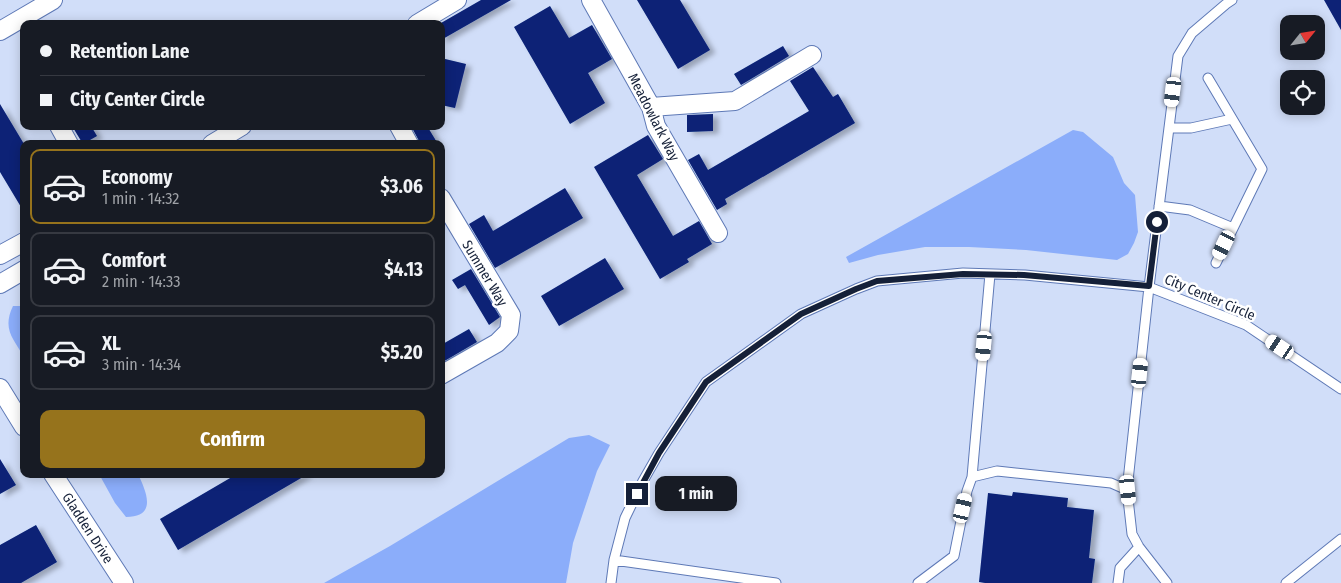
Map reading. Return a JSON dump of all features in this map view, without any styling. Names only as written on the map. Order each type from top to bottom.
[{"type":"street","points":[[0,31],[53,0]]},
{"type":"street","points":[[424,20],[457,0]]},
{"type":"street","name":"Meadowlark Way","points":[[590,0],[651,106],[656,126],[718,233]]},
{"type":"street","points":[[651,106],[734,101],[812,55]]},
{"type":"street","points":[[219,140],[235,130]]},
{"type":"street","name":"Summer Way","points":[[445,205],[511,315],[509,331],[497,343],[445,373]]},
{"type":"street","points":[[0,255],[20,244]]},
{"type":"street","points":[[0,284],[20,272]]},
{"type":"street","points":[[0,388],[20,420]]},
{"type":"street","name":"Gladden Drive","points":[[56,478],[124,583]]},
{"type":"lane","points":[[1167,583],[1139,547],[1132,534],[1128,490],[1149,286],[1178,56],[1192,33],[1232,0]]},
{"type":"lane","points":[[1208,78],[1262,169],[1216,263]]},
{"type":"lane","points":[[1169,128],[1191,128],[1232,119]]},
{"type":"lane","points":[[1159,206],[1190,210],[1233,228]]},
{"type":"lane","name":"City Center Circle","points":[[611,583],[614,560],[626,518],[643,481],[659,453],[706,382],[801,314],[877,281],[963,274],[990,274],[1024,275],[1149,286],[1246,325],[1341,389]]},
{"type":"lane","points":[[918,583],[954,556],[967,491],[972,477],[990,274]]},
{"type":"lane","points":[[972,477],[997,471],[1111,483],[1128,490]]},
{"type":"lane","points":[[1286,583],[1341,539]]},
{"type":"lane","points":[[1118,583],[1120,568],[1139,547]]},
{"type":"lane","points":[[614,560],[776,583]]},
{"type":"water","points":[[1073,130],[1083,132],[1113,157],[1124,183],[1135,195],[1138,232],[1128,254],[1117,260],[1026,250],[925,247],[878,255],[849,263],[846,257]]},
{"type":"water","points":[[13,306],[20,306],[20,350],[10,333],[10,314]]},
{"type":"water","points":[[589,435],[610,445],[597,471],[573,543],[566,583],[324,583],[390,546],[569,438]]},
{"type":"water","points":[[101,478],[140,478],[147,502],[146,508],[142,513],[126,517],[115,503]]},
{"type":"building","points":[[481,0],[511,0],[445,38],[445,21]]},
{"type":"building","points":[[637,0],[680,0],[710,50],[678,69]]},
{"type":"building","points":[[1324,0],[1341,0],[1341,30]]},
{"type":"building","points":[[550,6],[569,38],[592,25],[612,59],[588,73],[605,103],[570,124],[514,27]]},
{"type":"building","points":[[783,46],[789,56],[741,85],[734,74]]},
{"type":"building","points":[[445,59],[466,64],[455,108],[445,106]]},
{"type":"building","points":[[813,67],[833,97],[838,94],[855,123],[725,199],[727,204],[717,210],[688,160],[699,154],[708,170],[809,111],[790,81]]},
{"type":"building","points":[[0,104],[22,140],[20,140],[20,205],[0,172]]},
{"type":"building","points":[[713,114],[713,131],[687,132],[687,115]]},
{"type":"building","points":[[74,130],[93,130],[97,136],[90,140],[81,140]]},
{"type":"building","points":[[413,130],[429,130],[436,140],[418,140]]},
{"type":"building","points":[[648,135],[663,159],[637,175],[673,236],[699,221],[712,244],[687,259],[689,262],[660,279],[594,167]]},
{"type":"building","points":[[565,188],[583,218],[495,268],[469,224],[484,215],[493,231]]},
{"type":"building","points":[[605,258],[624,289],[559,326],[541,296]]},
{"type":"building","points":[[471,269],[500,317],[489,325],[465,285],[458,289],[452,280]]},
{"type":"building","points":[[469,329],[477,342],[445,361],[445,343]]},
{"type":"building","points":[[0,459],[16,485],[0,494]]},
{"type":"building","points":[[230,478],[301,478],[178,550],[160,519]]},
{"type":"building","points":[[1013,492],[1068,498],[1067,507],[1094,510],[1089,558],[1095,559],[1092,583],[979,582],[988,493],[1012,496]]},
{"type":"building","points":[[36,525],[57,562],[21,583],[0,583],[0,545]]},
{"type":"route","points":[[637,494],[659,453],[706,382],[801,314],[877,281],[963,274],[1024,275],[1149,286],[1157,222]]}]
